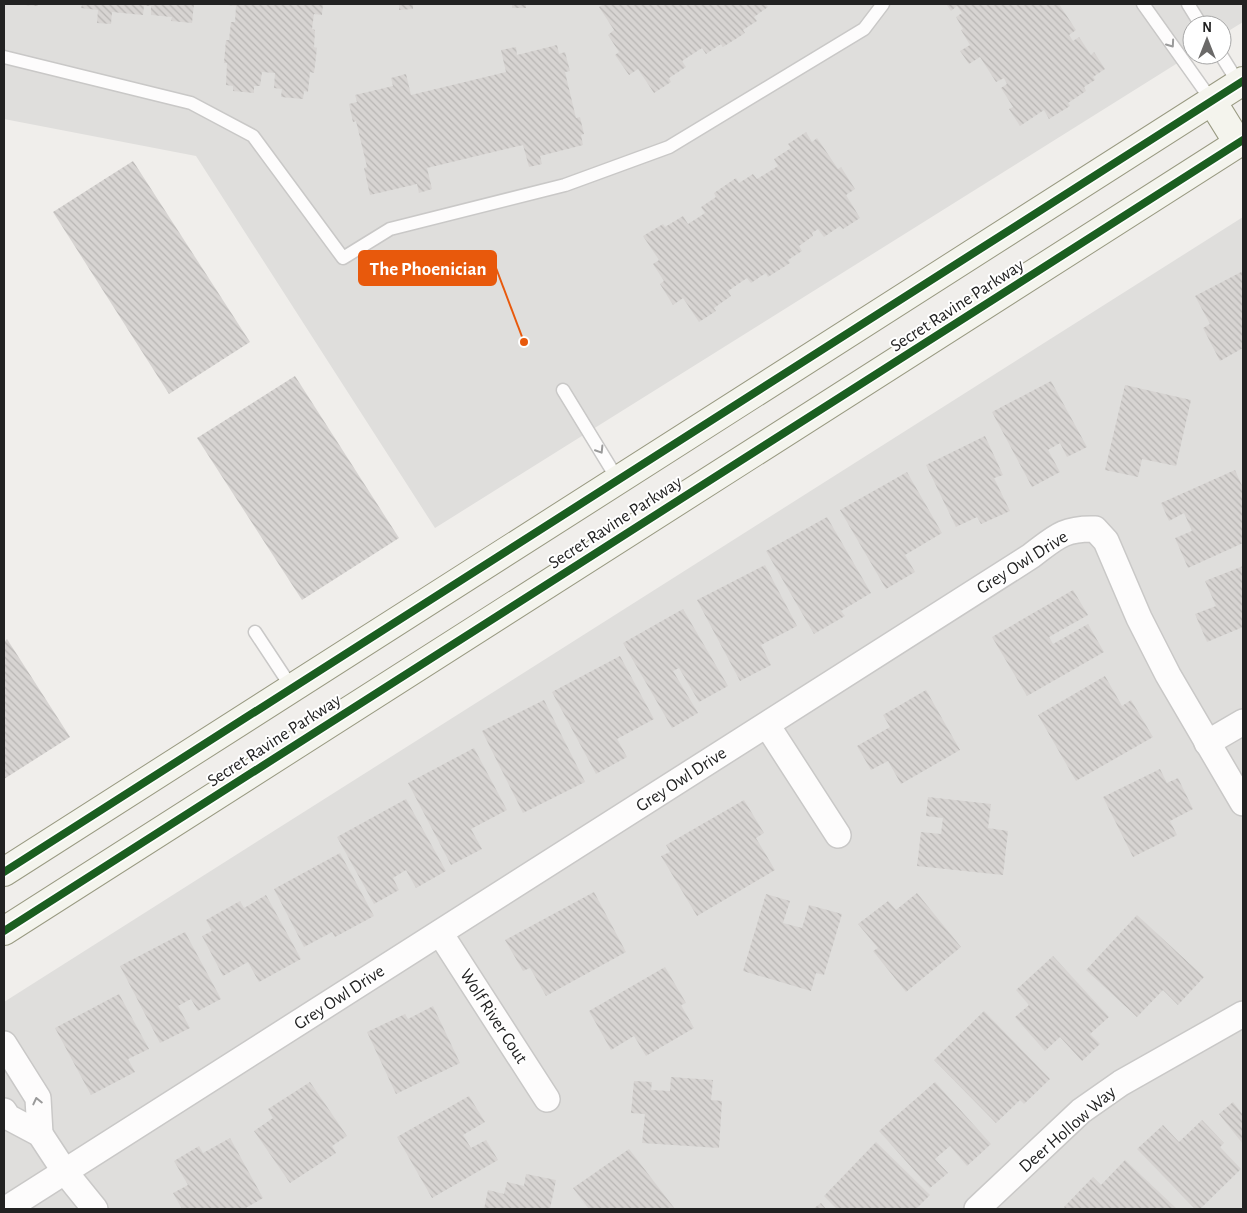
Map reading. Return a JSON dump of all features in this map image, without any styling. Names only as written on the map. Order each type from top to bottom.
[{"type":"main road","name":"Secret Ravine Parkway","points":[[4,872],[1212,101],[1242,85]]},
{"type":"main road","points":[[1212,101],[1242,144]]},
{"type":"main road","name":"Secret Ravine Parkway","points":[[4,931],[1242,144]]},
{"type":"street","name":"Grey Owl Drive","points":[[6,1209],[1031,556],[1060,534],[1077,529],[1095,529],[1106,541],[1139,618],[1168,675],[1243,803]]},
{"type":"street","points":[[1207,743],[1243,722]]},
{"type":"street","points":[[766,725],[838,835]]},
{"type":"street","name":"Wolf River Cout","points":[[440,933],[548,1099]]},
{"type":"street","name":"Deer Hollow Way","points":[[977,1209],[1081,1111],[1121,1083],[1243,1014]]},
{"type":"street","points":[[4,1044],[38,1098],[40,1134]]},
{"type":"street","points":[[4,1111],[8,1117],[40,1134],[65,1172],[96,1209]]},
{"type":"lane","points":[[4,57],[191,103],[253,136],[343,258],[390,229],[566,185],[669,147],[864,30],[883,4]]},
{"type":"lane","points":[[1144,4],[1212,101]]},
{"type":"lane","points":[[1188,4],[1195,15]]},
{"type":"lane","points":[[1228,65],[1242,85]]},
{"type":"lane","points":[[563,390],[618,480]]},
{"type":"lane","points":[[255,632],[292,688]]},
{"type":"shaded area","points":[[4,4],[1243,4],[1243,22],[1232,29],[1232,15],[1182,15],[1182,60],[435,528],[196,156],[4,119]]},
{"type":"shaded area","points":[[1243,217],[1243,1209],[4,1209],[4,1002]]},
{"type":"building","points":[[38,4],[38,6],[24,5]]},
{"type":"building","points":[[77,4],[194,4],[192,23],[171,21],[172,17],[151,15],[151,6],[144,6],[143,15],[112,12],[111,24],[97,23],[98,10],[81,8],[82,5]]},
{"type":"building","points":[[228,4],[323,4],[322,15],[314,14],[312,29],[315,30],[314,47],[317,48],[314,73],[310,72],[308,92],[304,91],[303,99],[281,97],[282,89],[274,88],[275,73],[262,72],[260,86],[254,86],[254,93],[233,91],[233,86],[226,85],[227,63],[224,63],[226,40],[229,40],[231,22],[235,22],[236,6]]},
{"type":"building","points":[[399,4],[413,4],[413,9],[399,10]]},
{"type":"building","points":[[512,4],[526,4],[526,8],[512,8]]},
{"type":"building","points":[[604,4],[766,4],[768,7],[754,17],[757,21],[743,30],[745,33],[723,47],[721,44],[706,54],[702,48],[682,61],[686,67],[669,78],[671,82],[654,93],[638,69],[629,75],[615,55],[619,52],[608,35],[614,30],[599,7]]},
{"type":"building","points":[[946,4],[1059,4],[1076,30],[1069,35],[1073,41],[1079,37],[1091,55],[1094,52],[1105,69],[1093,77],[1095,80],[1084,87],[1086,91],[1068,103],[1070,106],[1049,119],[1044,110],[1020,126],[1009,109],[1013,107],[1001,88],[1007,84],[1004,78],[996,82],[980,57],[969,64],[960,51],[970,45],[956,17],[962,13],[957,6],[951,11]]},
{"type":"building","points":[[557,45],[559,54],[565,52],[570,71],[565,72],[576,118],[580,117],[584,134],[581,135],[583,145],[540,156],[542,164],[529,167],[523,145],[427,168],[432,189],[419,193],[417,184],[370,195],[364,168],[367,167],[356,121],[353,122],[349,104],[357,102],[355,95],[393,86],[391,78],[406,74],[411,95],[506,72],[501,50],[516,47],[517,55]]},
{"type":"building","points":[[806,132],[812,142],[817,138],[838,169],[841,167],[855,189],[846,195],[860,218],[843,229],[840,226],[824,237],[818,229],[812,233],[813,236],[799,246],[802,251],[788,260],[790,263],[768,277],[766,273],[751,283],[747,278],[728,291],[731,296],[714,308],[716,311],[699,322],[683,298],[673,305],[660,284],[664,281],[653,264],[659,260],[643,236],[663,224],[665,227],[683,216],[688,224],[705,213],[701,207],[716,197],[714,193],[736,178],[739,183],[753,174],[757,179],[778,166],[774,159],[791,148],[788,144]]},
{"type":"building","points":[[133,161],[250,342],[169,394],[53,212]]},
{"type":"building","points":[[1243,271],[1243,348],[1220,361],[1203,328],[1210,324],[1195,296]]},
{"type":"building","points":[[295,376],[399,538],[302,600],[197,438]]},
{"type":"building","points":[[1051,381],[1087,447],[1067,457],[1060,443],[1048,450],[1060,472],[1032,487],[992,412]]},
{"type":"building","points":[[1125,385],[1191,400],[1176,466],[1142,459],[1138,477],[1105,470]]},
{"type":"building","points":[[985,436],[1003,475],[994,478],[1010,511],[981,524],[977,517],[956,527],[926,465]]},
{"type":"building","points":[[1235,470],[1243,488],[1243,543],[1188,568],[1175,538],[1192,531],[1184,513],[1169,521],[1161,503]]},
{"type":"building","points":[[907,472],[942,533],[905,555],[915,572],[886,589],[840,510]]},
{"type":"building","points":[[827,517],[871,593],[841,611],[845,616],[814,634],[766,551]]},
{"type":"building","points":[[765,565],[797,626],[761,645],[771,665],[740,681],[697,600]]},
{"type":"building","points":[[1243,566],[1243,627],[1207,642],[1195,614],[1216,606],[1205,581]]},
{"type":"building","points":[[1073,590],[1088,615],[1049,637],[1053,644],[1088,624],[1104,652],[1027,696],[992,637]]},
{"type":"building","points":[[683,609],[728,686],[699,702],[679,668],[673,671],[698,713],[672,728],[623,643]]},
{"type":"building","points":[[7,639],[70,737],[4,779],[4,642]]},
{"type":"building","points":[[620,656],[654,719],[617,739],[627,757],[596,774],[552,692]]},
{"type":"building","points":[[1105,676],[1122,706],[1131,700],[1153,737],[1076,781],[1038,715]]},
{"type":"building","points":[[926,690],[960,750],[901,784],[888,761],[871,770],[857,746],[890,727],[883,715]]},
{"type":"building","points":[[544,700],[585,782],[523,813],[482,731]]},
{"type":"building","points":[[474,748],[507,810],[471,829],[482,849],[451,865],[408,783]]},
{"type":"building","points":[[1160,769],[1167,783],[1178,778],[1193,809],[1170,821],[1177,835],[1133,857],[1103,797]]},
{"type":"building","points":[[928,797],[991,804],[988,828],[1008,831],[1003,875],[917,866],[921,832],[941,834],[943,818],[926,816]]},
{"type":"building","points":[[406,799],[446,871],[416,888],[406,870],[393,878],[399,890],[374,904],[337,837]]},
{"type":"building","points":[[744,800],[764,833],[756,838],[775,870],[697,916],[661,856],[670,852],[666,845]]},
{"type":"building","points":[[340,853],[374,916],[335,937],[332,932],[304,947],[274,889]]},
{"type":"building","points":[[594,892],[626,952],[546,996],[530,968],[523,971],[505,940]]},
{"type":"building","points":[[917,893],[961,947],[906,992],[873,951],[878,948],[858,924],[888,901],[896,910]]},
{"type":"building","points":[[766,894],[790,901],[783,923],[802,928],[809,905],[842,914],[824,975],[816,973],[811,991],[743,971]]},
{"type":"building","points":[[266,895],[301,959],[259,982],[248,962],[223,976],[202,936],[212,931],[206,920],[240,901],[244,908]]},
{"type":"building","points":[[1137,915],[1204,977],[1178,1005],[1163,990],[1137,1017],[1086,970]]},
{"type":"building","points":[[185,932],[221,999],[198,1011],[191,999],[178,1006],[190,1028],[160,1043],[120,966]]},
{"type":"building","points":[[1053,956],[1109,1017],[1090,1034],[1100,1044],[1082,1061],[1060,1037],[1045,1051],[1015,1017],[1029,1005],[1016,990]]},
{"type":"building","points":[[665,967],[686,1003],[681,1005],[694,1028],[646,1056],[634,1036],[611,1050],[589,1011]]},
{"type":"building","points":[[119,994],[149,1049],[128,1059],[135,1072],[91,1095],[55,1028]]},
{"type":"building","points":[[433,1006],[460,1063],[396,1094],[367,1032],[405,1014],[408,1019]]},
{"type":"building","points":[[984,1011],[1050,1079],[1024,1104],[1020,1100],[996,1123],[934,1060]]},
{"type":"building","points":[[671,1077],[713,1080],[711,1100],[722,1101],[719,1148],[642,1143],[645,1114],[631,1113],[634,1081],[652,1082],[651,1090],[670,1091]]},
{"type":"building","points":[[310,1082],[347,1136],[332,1146],[336,1153],[290,1183],[254,1131],[273,1118],[268,1109]]},
{"type":"building","points":[[935,1082],[991,1144],[967,1166],[950,1146],[935,1159],[948,1173],[930,1188],[879,1131]]},
{"type":"building","points":[[469,1096],[485,1122],[463,1135],[471,1148],[486,1140],[498,1160],[432,1198],[397,1137]]},
{"type":"building","points":[[1233,1102],[1243,1115],[1243,1144],[1219,1114]]},
{"type":"building","points":[[1202,1120],[1224,1143],[1220,1147],[1241,1169],[1200,1209],[1195,1209],[1137,1149],[1163,1125],[1179,1142]]},
{"type":"building","points":[[230,1138],[263,1198],[244,1209],[182,1209],[173,1193],[188,1185],[174,1161],[199,1146],[203,1153]]},
{"type":"building","points":[[876,1142],[930,1195],[916,1209],[837,1209],[824,1196]]},
{"type":"building","points":[[629,1149],[675,1209],[589,1209],[573,1188]]},
{"type":"building","points":[[1125,1160],[1177,1209],[1066,1209],[1064,1207],[1093,1177],[1101,1185]]},
{"type":"building","points":[[526,1174],[556,1180],[550,1209],[484,1209],[488,1190],[504,1194],[507,1182],[524,1186]]},
{"type":"building","points":[[821,1203],[826,1209],[813,1209]]},
{"type":"cycle path","points":[[4,872],[1243,81]]},
{"type":"cycle path","points":[[4,931],[1243,140]]},
{"type":"place","name":"The Phoenician","points":[[524,342]]}]
